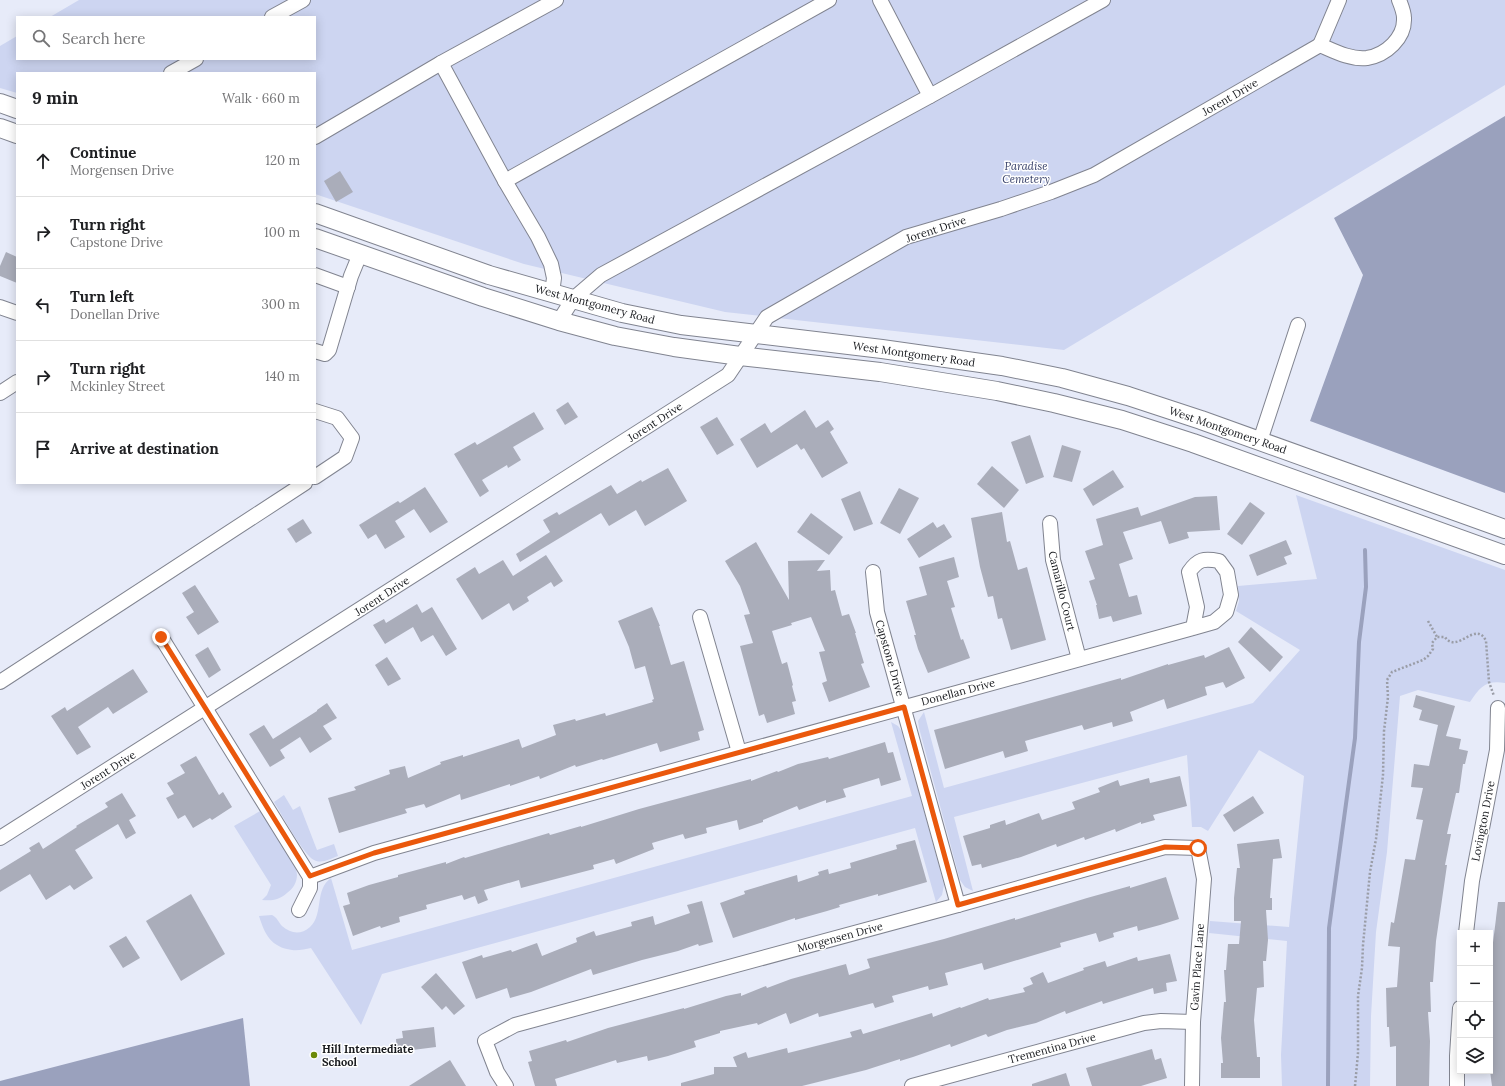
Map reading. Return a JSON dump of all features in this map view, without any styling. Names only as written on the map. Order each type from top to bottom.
[{"type":"main road","points":[[0,103],[16,109]]},
{"type":"main road","points":[[0,128],[16,134]]},
{"type":"main road","name":"West Montgomery Road","points":[[316,212],[489,275],[622,313],[681,325],[882,349],[1002,366],[1062,378],[1128,396],[1260,441],[1505,529]]},
{"type":"main road","name":"West Montgomery Road","points":[[316,238],[483,297],[559,321],[615,336],[674,347],[740,356],[880,372],[982,388],[1054,402],[1114,418],[1193,443],[1505,555]]},
{"type":"street","points":[[274,16],[303,0]]},
{"type":"street","points":[[316,136],[441,63],[556,0]]},
{"type":"street","points":[[505,181],[829,0]]},
{"type":"street","points":[[880,0],[930,96]]},
{"type":"street","points":[[559,321],[573,300],[601,275],[1103,0]]},
{"type":"street","points":[[1339,0],[1320,45],[1346,56],[1367,58],[1383,53],[1395,43],[1402,31],[1404,18],[1399,0]]},
{"type":"street","name":"Jorent Drive","points":[[0,838],[728,376],[767,317],[906,237],[1001,209],[1051,192],[1094,175],[1320,45]]},
{"type":"street","points":[[173,72],[194,60]]},
{"type":"street","points":[[441,63],[505,181],[538,236],[551,264],[554,278],[552,293]]},
{"type":"street","points":[[316,351],[325,354],[329,350],[348,287],[360,254]]},
{"type":"street","points":[[316,275],[348,287]]},
{"type":"street","points":[[0,307],[16,313]]},
{"type":"street","points":[[1260,441],[1298,325]]},
{"type":"street","points":[[0,393],[16,383]]},
{"type":"street","points":[[316,411],[337,418],[352,438],[345,457],[316,476]]},
{"type":"street","points":[[0,682],[304,484]]},
{"type":"street","name":"Camarillo Court","points":[[1050,523],[1053,560],[1079,659]]},
{"type":"street","name":"Donellan Drive","points":[[310,876],[374,853],[1214,622],[1226,612],[1231,595],[1227,572],[1219,561],[1208,558],[1196,563],[1189,572],[1197,606],[1192,628]]},
{"type":"street","name":"Capstone Drive","points":[[873,572],[877,612],[958,905]]},
{"type":"street","points":[[700,617],[739,752]]},
{"type":"street","points":[[161,637],[310,876],[310,888],[299,910]]},
{"type":"street","name":"Lovington Drive","points":[[1466,930],[1472,881],[1497,750],[1498,708]]},
{"type":"street","name":"Morgensen Drive","points":[[506,1086],[497,1072],[485,1041],[515,1025],[958,905],[1165,847],[1198,848]]},
{"type":"street","name":"Gavin Place Lane","points":[[1192,1086],[1193,1022],[1204,879],[1198,848]]},
{"type":"street","name":"Trementina Drive","points":[[912,1086],[1144,1023],[1161,1021],[1193,1022]]},
{"type":"street","points":[[1457,1086],[1458,1038]]},
{"type":"path","points":[[1428,621],[1437,637]]},
{"type":"path","points":[[1437,637],[1445,637],[1449,641],[1459,642],[1475,633],[1480,633],[1484,636],[1487,646],[1489,682],[1498,708]]},
{"type":"path","points":[[1354,1086],[1358,1053],[1358,996],[1362,968],[1370,872],[1376,839],[1383,775],[1384,731],[1388,697],[1387,680],[1392,672],[1423,660],[1428,656],[1433,649],[1432,643],[1437,637]]},
{"type":"green space","name":"Paradise Cemetery","points":[[79,0],[1505,0],[1505,85],[1064,350],[725,312],[524,264],[316,194],[316,72],[16,72],[16,93],[0,88],[0,46],[16,37],[16,60],[316,60],[316,16],[52,16]]},
{"type":"green space","points":[[1296,495],[1505,570],[1505,683],[1498,682],[1484,686],[1477,692],[1470,702],[1418,690],[1400,696],[1387,852],[1376,932],[1371,1016],[1370,1086],[1282,1086],[1281,1055],[1287,941],[1209,933],[1210,921],[1289,927],[1304,776],[1259,750],[1208,831],[1201,827],[1192,827],[1187,755],[954,817],[973,891],[965,887],[960,880],[918,721],[924,712],[944,788],[1253,703],[1300,650],[1236,611],[1239,601],[1238,586],[1317,579]]},
{"type":"green space","points":[[891,722],[898,726],[903,733],[944,885],[942,895],[936,902],[915,828],[382,974],[361,1025],[311,948],[294,950],[274,943],[264,929],[259,916],[272,915],[285,929],[292,932],[307,930],[317,916],[323,889],[331,878],[352,950],[912,796]]},
{"type":"green space","points":[[284,795],[293,810],[300,806],[317,850],[334,844],[338,856],[326,861],[317,861],[310,857],[299,843],[274,802]]},
{"type":"green space","points":[[262,810],[293,860],[297,875],[295,883],[291,889],[278,899],[272,900],[262,900],[267,895],[271,885],[234,826]]},
{"type":"shaded area","points":[[1505,116],[1505,493],[1310,421],[1363,275],[1334,218]]},
{"type":"shaded area","points":[[243,1018],[250,1086],[0,1086],[0,1081]]},
{"type":"building","points":[[340,171],[353,192],[336,202],[324,181]]},
{"type":"building","points":[[6,252],[16,257],[16,283],[0,276],[0,266]]},
{"type":"building","points":[[568,402],[578,417],[565,425],[556,410]]},
{"type":"building","points":[[805,410],[816,428],[828,420],[834,429],[830,432],[848,463],[822,478],[804,448],[801,450],[797,444],[757,468],[740,439],[765,423],[771,433]]},
{"type":"building","points":[[534,412],[544,429],[513,447],[521,460],[508,468],[507,465],[482,480],[489,491],[480,497],[454,454],[475,442],[477,445]]},
{"type":"building","points":[[717,417],[734,445],[717,455],[700,427]]},
{"type":"building","points":[[1030,435],[1044,477],[1026,484],[1011,442]]},
{"type":"building","points":[[1062,445],[1081,451],[1072,482],[1053,477]]},
{"type":"building","points":[[992,466],[1019,490],[1004,508],[977,484]]},
{"type":"building","points":[[668,468],[687,501],[645,526],[636,510],[609,526],[601,513],[520,562],[516,554],[550,532],[543,520],[557,512],[559,515],[611,485],[617,494],[641,480],[642,482]]},
{"type":"building","points":[[1113,470],[1124,487],[1093,506],[1083,489]]},
{"type":"building","points":[[425,487],[448,522],[430,533],[414,509],[395,521],[405,537],[385,549],[376,534],[368,539],[359,525],[398,501],[400,503]]},
{"type":"building","points":[[899,488],[919,498],[900,534],[880,523]]},
{"type":"building","points":[[860,491],[873,524],[854,531],[841,499]]},
{"type":"building","points":[[1217,496],[1220,530],[1187,532],[1189,538],[1169,544],[1161,521],[1123,532],[1133,559],[1119,564],[1129,597],[1137,595],[1142,614],[1113,622],[1111,616],[1099,619],[1097,605],[1089,581],[1095,579],[1085,551],[1103,545],[1096,519],[1138,507],[1141,516],[1195,497]]},
{"type":"building","points":[[1250,502],[1265,513],[1242,545],[1227,534]]},
{"type":"building","points":[[1002,512],[1007,542],[1010,541],[1018,570],[1027,567],[1046,640],[1011,650],[1002,618],[998,619],[993,596],[988,597],[980,567],[971,518]]},
{"type":"building","points":[[811,513],[843,537],[829,555],[797,532]]},
{"type":"building","points":[[303,519],[312,533],[296,543],[287,529]]},
{"type":"building","points":[[933,522],[937,528],[944,524],[952,537],[919,558],[907,539]]},
{"type":"building","points":[[1286,540],[1292,554],[1284,557],[1287,564],[1257,576],[1249,555]]},
{"type":"building","points":[[756,542],[789,600],[788,561],[825,560],[817,571],[830,570],[831,591],[835,590],[842,616],[849,614],[864,663],[861,664],[870,687],[829,702],[822,683],[827,681],[819,652],[825,651],[811,617],[772,631],[782,664],[787,662],[796,701],[792,702],[795,714],[767,723],[764,714],[759,716],[740,646],[753,643],[744,615],[750,614],[740,586],[725,561]]},
{"type":"building","points":[[546,555],[563,581],[554,587],[551,582],[527,597],[529,601],[513,611],[509,603],[482,620],[456,579],[475,567],[479,574],[503,560],[513,576]]},
{"type":"building","points":[[954,557],[959,577],[947,581],[955,607],[951,608],[961,640],[963,639],[970,658],[928,673],[918,649],[914,635],[916,635],[906,601],[927,595],[919,567]]},
{"type":"building","points":[[195,585],[219,622],[198,635],[186,617],[194,612],[182,593]]},
{"type":"building","points":[[417,604],[422,613],[432,607],[457,649],[446,656],[433,635],[421,642],[413,627],[385,644],[373,625],[384,619],[386,623]]},
{"type":"building","points":[[652,607],[660,626],[671,665],[684,661],[704,730],[698,732],[700,740],[660,752],[657,743],[603,760],[602,759],[576,767],[575,765],[540,779],[539,776],[461,800],[460,794],[426,808],[424,804],[405,809],[407,813],[339,833],[328,798],[356,790],[354,787],[390,774],[389,770],[405,766],[408,778],[441,764],[440,762],[463,755],[463,757],[519,739],[522,748],[556,735],[553,725],[575,719],[576,721],[605,713],[606,716],[653,702],[652,700],[654,699],[645,666],[635,669],[629,647],[618,621]]},
{"type":"building","points":[[1251,627],[1283,657],[1270,672],[1238,642]]},
{"type":"building","points":[[208,647],[221,670],[209,678],[195,655]]},
{"type":"building","points":[[1229,647],[1245,678],[1226,688],[1223,682],[1205,687],[1207,695],[1167,709],[1164,699],[1130,712],[1133,721],[1113,727],[1112,722],[1084,730],[1082,725],[1025,741],[1028,751],[1005,758],[1003,751],[945,769],[934,730],[1121,678],[1121,680],[1168,664],[1204,655],[1205,658]]},
{"type":"building","points":[[387,657],[401,679],[388,686],[375,665]]},
{"type":"building","points":[[133,669],[148,692],[113,714],[108,707],[78,727],[91,747],[77,755],[51,716],[65,707],[67,711]]},
{"type":"building","points":[[1416,695],[1455,706],[1446,736],[1461,739],[1459,749],[1468,751],[1465,764],[1463,764],[1459,793],[1456,793],[1447,834],[1451,834],[1445,865],[1447,865],[1436,941],[1433,982],[1430,982],[1431,1012],[1428,1012],[1430,1041],[1429,1086],[1396,1086],[1396,1046],[1390,1047],[1389,1027],[1387,1027],[1386,988],[1397,987],[1400,947],[1388,946],[1391,922],[1394,923],[1405,859],[1415,860],[1423,820],[1416,819],[1423,788],[1411,787],[1414,764],[1429,766],[1438,725],[1419,720],[1422,710],[1413,707]]},
{"type":"building","points":[[327,703],[337,718],[323,726],[332,739],[310,753],[300,737],[280,750],[285,758],[270,767],[249,734],[264,725],[273,739]]},
{"type":"building","points":[[885,742],[888,753],[893,752],[901,780],[881,786],[879,778],[843,789],[846,797],[826,803],[826,800],[799,810],[797,806],[763,820],[763,822],[739,830],[737,820],[706,828],[707,833],[685,839],[683,834],[652,843],[654,849],[616,864],[614,859],[593,865],[594,869],[521,888],[519,880],[484,890],[488,900],[478,904],[475,896],[464,900],[462,895],[426,905],[427,909],[399,917],[400,922],[381,928],[380,926],[353,936],[343,906],[350,904],[347,893],[398,877],[398,875],[446,862],[446,864],[464,857],[465,858],[549,833],[550,835],[581,827],[639,809],[751,779],[751,781],[798,764],[828,757],[829,759]]},
{"type":"building","points":[[196,756],[219,795],[223,792],[232,807],[212,820],[210,818],[193,828],[185,815],[178,819],[166,798],[174,794],[167,783],[185,773],[180,765]]},
{"type":"building","points":[[1180,776],[1187,806],[1153,815],[1155,820],[1141,824],[1141,822],[1116,832],[1115,829],[1085,840],[1084,837],[1057,847],[1056,844],[1021,857],[982,868],[981,864],[972,866],[963,836],[990,828],[990,825],[1005,820],[1006,825],[1039,813],[1042,820],[1075,809],[1072,802],[1100,792],[1098,788],[1118,780],[1120,786],[1149,778],[1150,783]]},
{"type":"building","points":[[122,793],[136,816],[129,820],[136,833],[126,839],[118,824],[75,850],[93,878],[74,890],[70,885],[46,900],[30,874],[0,892],[0,870],[31,851],[29,848],[39,842],[43,849],[77,827],[76,826],[108,807],[105,803]]},
{"type":"building","points":[[1253,796],[1264,813],[1234,832],[1223,815]]},
{"type":"building","points":[[1279,839],[1282,858],[1273,859],[1270,898],[1272,898],[1272,910],[1266,910],[1268,940],[1266,961],[1263,961],[1264,987],[1257,988],[1254,1020],[1257,1057],[1260,1057],[1260,1078],[1221,1078],[1221,1063],[1223,1063],[1221,1038],[1224,1002],[1226,1002],[1224,970],[1226,970],[1228,944],[1239,944],[1241,921],[1234,921],[1234,898],[1237,868],[1240,868],[1237,844]]},
{"type":"building","points":[[915,840],[927,882],[839,905],[840,907],[795,920],[795,918],[733,938],[720,903],[745,894],[744,891],[797,875],[798,882],[819,875],[818,872],[828,869],[829,874],[851,868],[850,863],[897,849],[896,845]]},
{"type":"building","points":[[1166,877],[1179,919],[1138,931],[1137,926],[1113,933],[1114,937],[1099,942],[1096,933],[1060,943],[1061,947],[984,970],[982,963],[945,973],[948,985],[929,990],[928,986],[892,996],[894,1002],[875,1008],[873,1003],[819,1017],[818,1013],[790,1024],[786,1013],[758,1025],[757,1023],[720,1031],[720,1033],[694,1041],[696,1047],[668,1056],[648,1061],[647,1056],[617,1063],[616,1060],[555,1079],[557,1086],[535,1086],[528,1062],[532,1061],[529,1051],[566,1040],[567,1042],[608,1028],[684,1009],[726,996],[741,993],[741,996],[766,986],[767,988],[791,979],[846,964],[849,975],[870,968],[867,959],[944,939],[1015,918],[1015,920],[1087,898],[1130,886],[1130,888]]},
{"type":"building","points":[[191,894],[225,954],[181,981],[146,921]]},
{"type":"building","points":[[702,901],[713,942],[699,946],[698,944],[593,975],[591,969],[531,992],[510,998],[507,988],[476,999],[462,962],[482,955],[483,958],[511,950],[512,952],[537,943],[542,956],[577,942],[576,938],[594,931],[596,936],[632,926],[631,922],[653,916],[655,925],[690,913],[687,905]]},
{"type":"building","points":[[1498,902],[1505,902],[1505,1086],[1492,1086],[1490,1074],[1493,1074],[1493,943]]},
{"type":"building","points":[[126,936],[140,958],[123,968],[109,946]]},
{"type":"building","points":[[1170,954],[1177,981],[1166,983],[1167,991],[1154,994],[1153,988],[1103,1004],[1102,1001],[1066,1014],[1065,1011],[1036,1023],[1007,1030],[988,1037],[986,1034],[951,1047],[950,1044],[900,1061],[900,1059],[866,1070],[802,1086],[681,1086],[681,1083],[714,1074],[714,1067],[737,1067],[733,1057],[746,1052],[748,1058],[787,1048],[788,1053],[852,1037],[850,1032],[861,1029],[863,1034],[932,1013],[933,1017],[988,998],[989,1000],[1025,992],[1023,988],[1033,984],[1030,978],[1043,972],[1048,983],[1084,970],[1083,968],[1105,961],[1107,967],[1137,957],[1138,961]]},
{"type":"building","points":[[436,973],[465,1006],[454,1015],[446,1006],[442,1010],[421,987]]},
{"type":"building","points":[[434,1027],[436,1047],[397,1052],[396,1039],[403,1038],[402,1031]]},
{"type":"building","points":[[1152,1049],[1155,1060],[1161,1058],[1167,1078],[1141,1086],[1092,1086],[1086,1068]]},
{"type":"building","points":[[450,1060],[466,1086],[409,1086]]},
{"type":"building","points":[[1066,1073],[1070,1086],[1032,1086],[1032,1084]]},
{"type":"waterway","points":[[1328,1086],[1329,928],[1355,738],[1359,642],[1366,587],[1365,550]]},
{"type":"place","name":"Hill Intermediate School","points":[[314,1055]]},
{"type":"route","points":[[161,637],[310,876],[374,853],[904,707],[958,905],[1165,847],[1198,848]]}]
